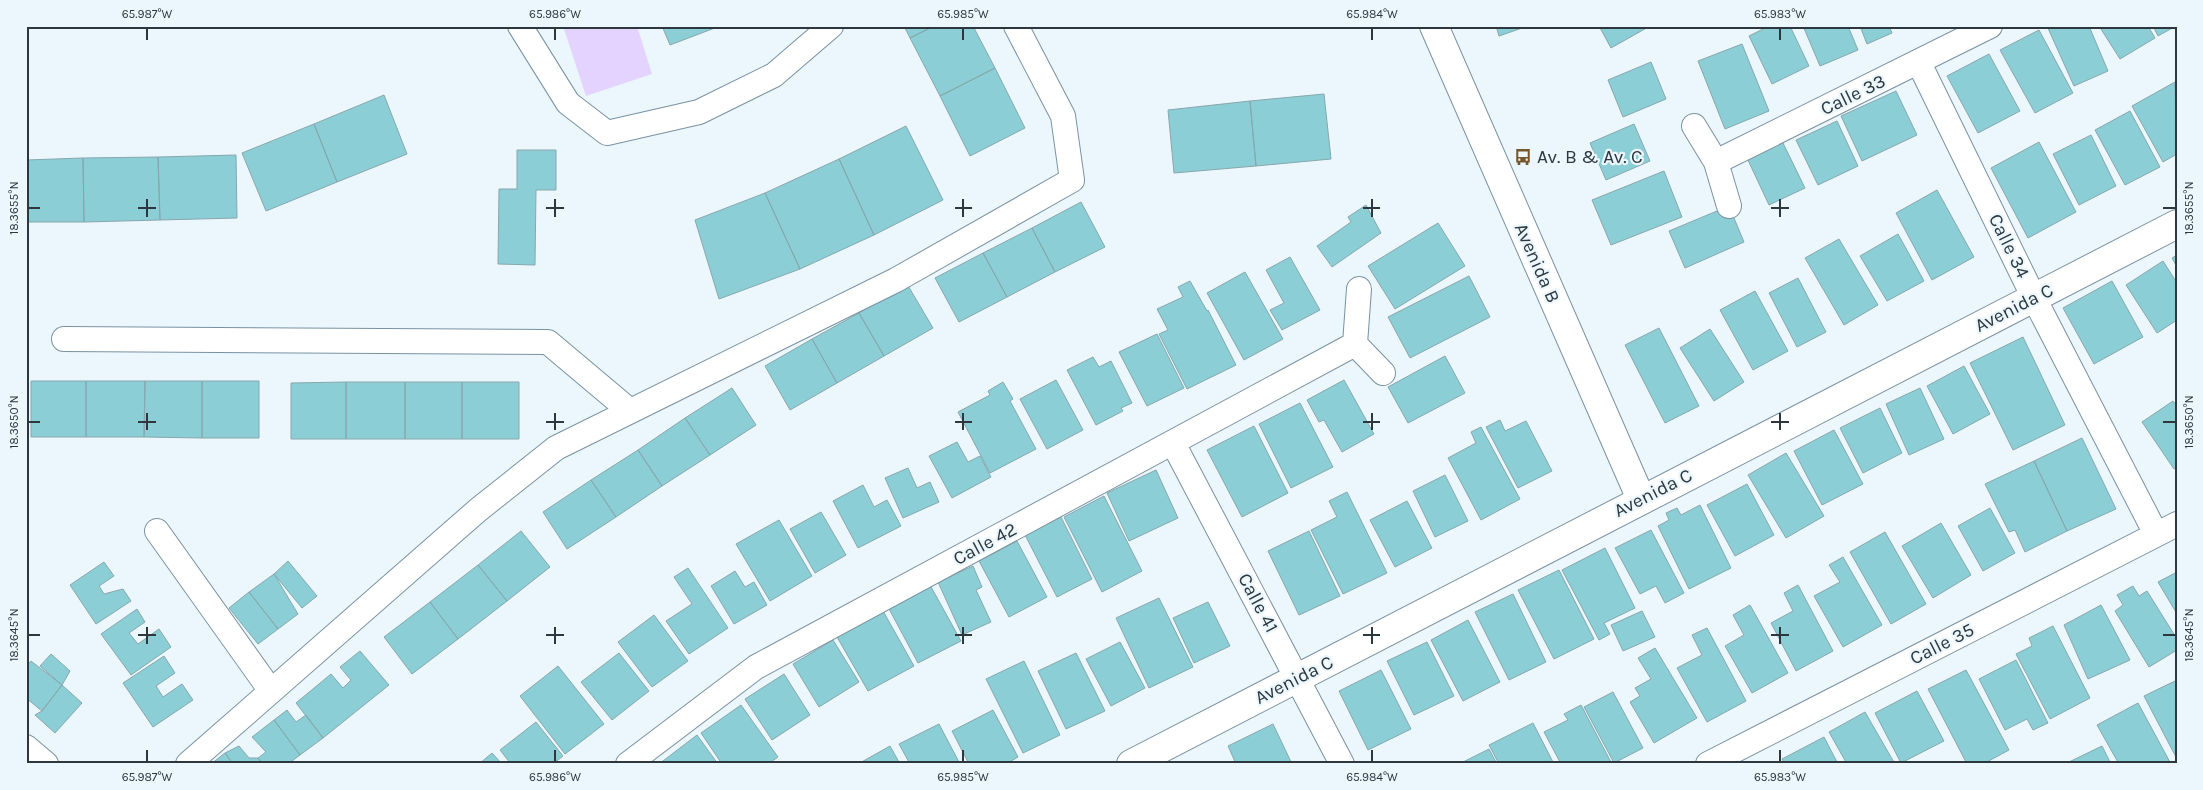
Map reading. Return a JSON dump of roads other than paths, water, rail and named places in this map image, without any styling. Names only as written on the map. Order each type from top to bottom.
[{"type":"street","points":[[520,26],[568,104],[607,133],[699,112],[774,75],[831,26]]},
{"type":"street","points":[[188,764],[478,510],[556,448],[896,280],[1072,180],[1063,116],[1016,26]]},
{"type":"street","name":"Avenida B","points":[[1434,26],[1641,499]]},
{"type":"street","name":"Calle 33","points":[[1716,162],[1919,63],[1990,26]]},
{"type":"street","name":"Calle 34","points":[[1919,63],[2034,298],[2167,529]]},
{"type":"street","points":[[1694,126],[1716,162],[1729,206]]},
{"type":"street","name":"Avenida C","points":[[1131,764],[1641,499],[2177,224]]},
{"type":"street","points":[[1359,290],[1355,344],[1383,373]]},
{"type":"street","points":[[64,339],[548,342],[630,411]]},
{"type":"street","name":"Calle 42","points":[[628,764],[756,667],[1355,344]]},
{"type":"street","name":"Calle 41","points":[[1172,443],[1342,764]]},
{"type":"street","name":"Calle 35","points":[[1708,764],[2167,529]]},
{"type":"street","points":[[157,531],[271,691]]},
{"type":"street","points":[[26,748],[46,764]]},
{"type":"place","name":"Av. B & Av. C","points":[[1523,157]]}]
